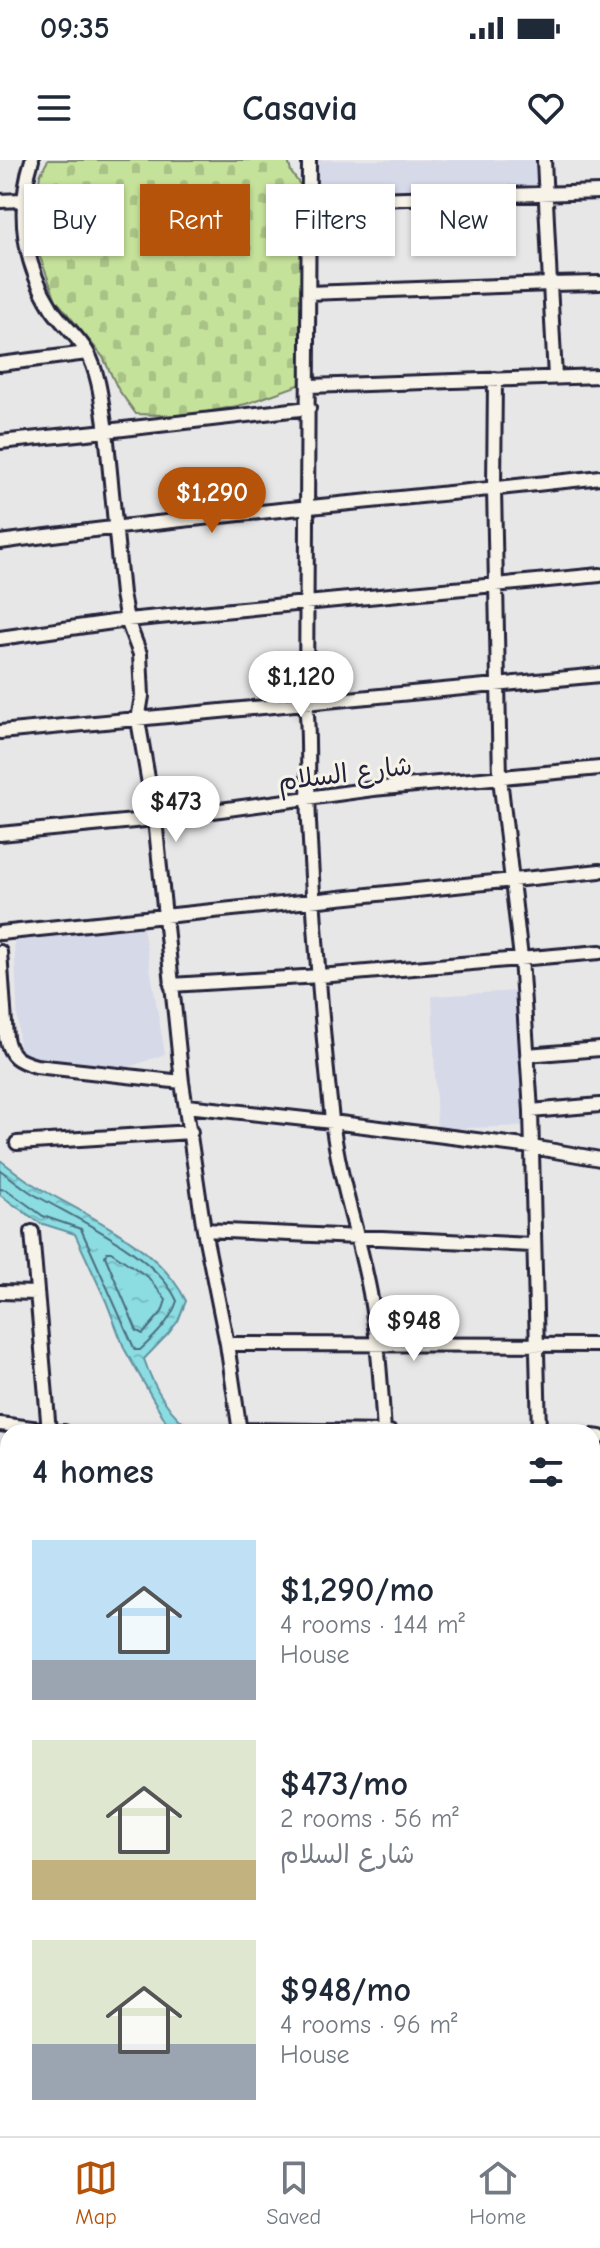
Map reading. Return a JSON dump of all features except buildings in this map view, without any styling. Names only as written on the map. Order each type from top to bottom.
[{"type":"street","points":[[32,160],[21,200],[26,248],[38,283],[52,310],[87,353],[97,381],[106,431],[127,620],[140,654],[142,671],[138,720],[155,819],[182,1082],[204,1230],[227,1344],[239,1424]]},
{"type":"street","points":[[309,160],[310,184]]},
{"type":"street","points":[[544,160],[555,377]]},
{"type":"street","points":[[395,198],[600,192]]},
{"type":"street","points":[[0,201],[21,200]]},
{"type":"street","points":[[309,256],[305,602],[313,902],[332,1122],[378,1345],[383,1424]]},
{"type":"street","points":[[309,293],[600,283]]},
{"type":"street","points":[[0,364],[87,353]]},
{"type":"street","points":[[309,386],[600,376]]},
{"type":"street","points":[[495,379],[500,778],[521,958],[531,1111],[539,1424]]},
{"type":"street","points":[[0,442],[309,408]]},
{"type":"street","points":[[0,542],[115,526],[600,477]]},
{"type":"street","points":[[0,638],[127,620],[600,575]]},
{"type":"street","points":[[0,732],[600,675]]},
{"type":"street","name":"شارع السلام","points":[[0,834],[155,819],[373,789],[600,768]]},
{"type":"street","points":[[0,933],[600,871]]},
{"type":"street","points":[[0,952],[3,1038],[13,1057],[36,1066],[182,1082]]},
{"type":"street","points":[[171,985],[320,976],[600,952]]},
{"type":"street","points":[[527,1055],[600,1049]]},
{"type":"street","points":[[531,1111],[600,1105]]},
{"type":"street","points":[[187,1106],[532,1147],[600,1159]]},
{"type":"street","points":[[17,1143],[191,1132]]},
{"type":"street","points":[[204,1230],[533,1245]]},
{"type":"street","points":[[32,1232],[48,1424]]},
{"type":"street","points":[[0,1292],[37,1293]]},
{"type":"street","points":[[227,1344],[600,1345]]},
{"type":"shaded area","points":[[313,160],[541,160],[542,191],[516,192],[516,184],[411,184],[411,195],[395,196],[395,184],[314,184]]},
{"type":"shaded area","points":[[143,927],[165,1054],[129,1067],[98,1066],[29,1057],[19,1049],[14,939]]},
{"type":"shaded area","points":[[515,991],[525,1126],[437,1129],[432,996]]},
{"type":"green space","points":[[48,160],[288,160],[291,172],[299,184],[266,184],[266,256],[304,256],[306,374],[299,385],[246,404],[188,416],[136,414],[118,389],[103,357],[56,300],[40,256],[124,256],[124,184],[38,184]]},
{"type":"water","points":[[0,1160],[36,1186],[120,1234],[140,1248],[174,1281],[186,1301],[178,1321],[144,1359],[164,1400],[185,1424],[167,1424],[125,1350],[75,1234],[40,1223],[0,1195]]}]
